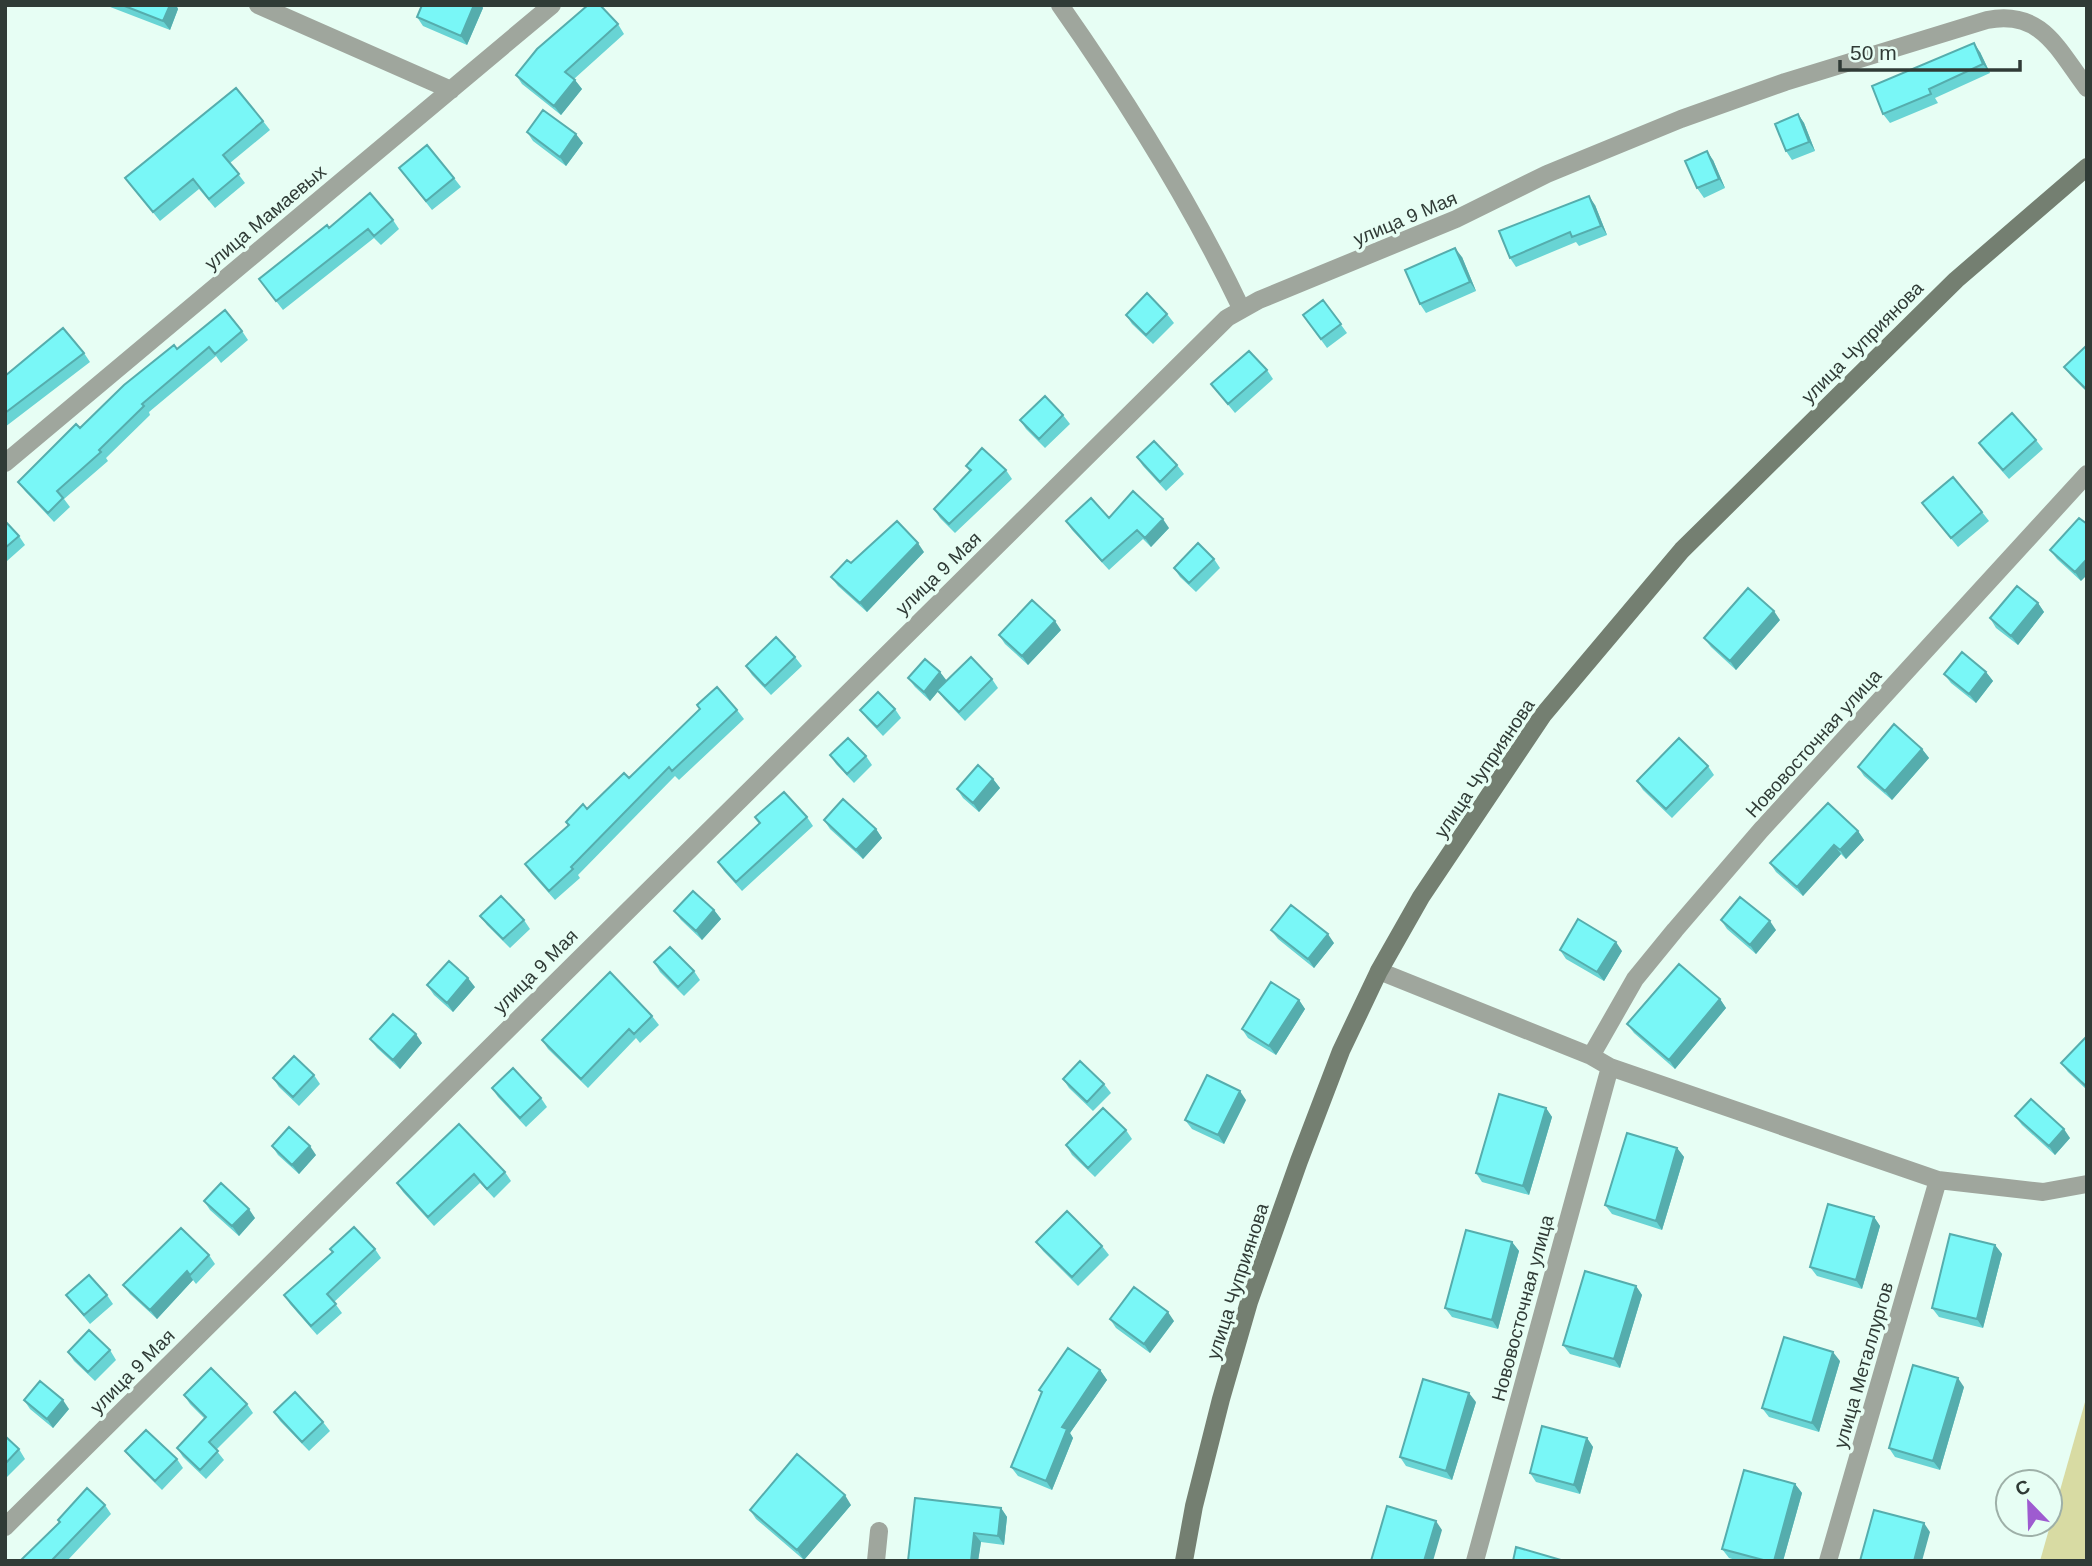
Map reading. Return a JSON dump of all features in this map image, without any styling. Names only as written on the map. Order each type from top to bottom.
[{"type":"street","points":[[258,5],[451,90]]},
{"type":"street","name":"улица Мамаевых","points":[[5,463],[552,5]]},
{"type":"street","points":[[1060,5],[1104,68],[1200,224],[1241,308]]},
{"type":"street","name":"улица 9 Мая","points":[[5,1527],[874,665],[1241,308],[1456,219],[1547,174],[1681,119],[1785,82],[1987,20],[2008,16],[2024,19],[2040,28],[2087,88]]},
{"type":"street","name":"улица Чуприянова","points":[[1184,1561],[1194,1506],[1249,1303],[1341,1051],[1379,971],[1421,897],[1543,715],[1682,550],[1956,280],[2087,167]]},
{"type":"street","name":"Нововосточная улица","points":[[1591,1056],[1635,979],[1675,930],[1761,830],[2087,474]]},
{"type":"street","points":[[1379,971],[1591,1056],[1610,1067],[1938,1180],[2043,1192],[2080,1188],[2087,1184]]},
{"type":"street","name":"Нововосточная улица","points":[[1475,1561],[1610,1067]]},
{"type":"street","name":"улица Металлургов","points":[[1828,1561],[1938,1180]]},
{"type":"street","points":[[876,1561],[879,1531]]},
{"type":"green space","points":[[2087,1395],[2087,1561],[2040,1561],[2047,1538],[2064,1538],[2064,1476]]},
{"type":"building","points":[[122,5],[170,5],[163,21]]},
{"type":"building","points":[[422,5],[474,5],[461,36],[417,17]]},
{"type":"building","points":[[588,5],[600,5],[618,24],[565,72],[575,80],[554,106],[516,75],[537,49]]},
{"type":"building","points":[[1974,43],[1983,64],[1929,89],[1931,94],[1883,114],[1872,86]]},
{"type":"building","points":[[236,88],[263,121],[223,155],[239,174],[209,199],[193,179],[153,212],[125,178]]},
{"type":"building","points":[[543,110],[576,134],[560,157],[527,132]]},
{"type":"building","points":[[1798,114],[1809,142],[1786,151],[1775,124]]},
{"type":"building","points":[[427,145],[454,178],[426,201],[399,168]]},
{"type":"building","points":[[1707,151],[1719,179],[1697,188],[1685,161]]},
{"type":"building","points":[[370,193],[393,220],[374,236],[368,229],[276,301],[259,279],[327,225],[329,228]]},
{"type":"building","points":[[1589,196],[1601,226],[1572,237],[1570,232],[1510,258],[1499,231]]},
{"type":"building","points":[[1455,248],[1470,282],[1420,304],[1405,270]]},
{"type":"building","points":[[1147,293],[1167,314],[1146,335],[1126,315]]},
{"type":"building","points":[[1323,300],[1341,324],[1321,339],[1303,315]]},
{"type":"building","points":[[225,310],[242,331],[215,354],[209,347],[142,404],[144,406],[99,450],[101,452],[57,491],[63,498],[48,513],[18,482],[76,424],[80,428],[124,385],[174,345],[177,349]]},
{"type":"building","points":[[63,328],[84,353],[5,413],[5,376]]},
{"type":"building","points":[[2087,345],[2087,390],[2064,367]]},
{"type":"building","points":[[1249,351],[1267,370],[1228,404],[1211,384]]},
{"type":"building","points":[[1045,396],[1063,415],[1039,439],[1020,420]]},
{"type":"building","points":[[2012,413],[2036,440],[2003,470],[1979,443]]},
{"type":"building","points":[[1154,441],[1177,465],[1160,482],[1137,457]]},
{"type":"building","points":[[982,448],[1006,470],[949,524],[934,509],[971,470],[966,466]]},
{"type":"building","points":[[1953,477],[1982,512],[1951,538],[1922,503]]},
{"type":"building","points":[[1133,491],[1163,519],[1145,538],[1137,530],[1102,561],[1066,521],[1091,498],[1109,518]]},
{"type":"building","points":[[2079,518],[2087,524],[2087,559],[2075,572],[2050,550]]},
{"type":"building","points":[[5,521],[19,536],[5,548]]},
{"type":"building","points":[[897,521],[918,543],[860,603],[831,577],[847,560],[851,563]]},
{"type":"building","points":[[1198,543],[1214,559],[1189,583],[1174,568]]},
{"type":"building","points":[[2017,586],[2038,603],[2011,636],[1990,618]]},
{"type":"building","points":[[1748,588],[1774,611],[1730,661],[1704,638]]},
{"type":"building","points":[[1032,600],[1055,621],[1022,656],[999,635]]},
{"type":"building","points":[[776,637],[795,657],[765,686],[746,666]]},
{"type":"building","points":[[1962,652],[1986,672],[1969,694],[1944,674]]},
{"type":"building","points":[[971,657],[992,679],[959,712],[937,690]]},
{"type":"building","points":[[925,659],[940,672],[924,692],[908,678]]},
{"type":"building","points":[[717,687],[737,710],[672,771],[669,767],[549,891],[525,864],[569,825],[566,822],[583,804],[587,809],[624,773],[629,778],[700,709],[697,705]]},
{"type":"building","points":[[878,692],[895,709],[877,727],[860,710]]},
{"type":"building","points":[[1894,724],[1922,749],[1885,791],[1858,767]]},
{"type":"building","points":[[848,738],[866,756],[847,774],[830,755]]},
{"type":"building","points":[[1679,738],[1708,766],[1666,809],[1637,781]]},
{"type":"building","points":[[978,765],[993,779],[973,803],[957,789]]},
{"type":"building","points":[[784,792],[807,817],[736,882],[718,862],[760,823],[755,817]]},
{"type":"building","points":[[843,799],[876,829],[856,850],[824,820]]},
{"type":"building","points":[[1828,803],[1858,831],[1840,850],[1834,845],[1797,887],[1770,863]]},
{"type":"building","points":[[693,891],[714,910],[696,931],[674,911]]},
{"type":"building","points":[[501,896],[524,920],[503,939],[480,916]]},
{"type":"building","points":[[1740,897],[1770,921],[1750,945],[1721,920]]},
{"type":"building","points":[[1291,905],[1328,934],[1308,959],[1271,930]]},
{"type":"building","points":[[1578,919],[1616,942],[1597,972],[1560,950]]},
{"type":"building","points":[[670,947],[694,971],[678,987],[654,962]]},
{"type":"building","points":[[449,961],[468,978],[447,1003],[427,985]]},
{"type":"building","points":[[1679,964],[1720,999],[1669,1060],[1627,1024]]},
{"type":"building","points":[[610,972],[652,1016],[634,1034],[629,1029],[581,1079],[542,1040]]},
{"type":"building","points":[[1271,982],[1299,1000],[1269,1046],[1242,1029]]},
{"type":"building","points":[[393,1014],[416,1034],[393,1060],[370,1039]]},
{"type":"building","points":[[2087,1036],[2087,1087],[2061,1063]]},
{"type":"building","points":[[294,1056],[314,1075],[293,1097],[273,1078]]},
{"type":"building","points":[[1080,1061],[1104,1084],[1087,1102],[1063,1079]]},
{"type":"building","points":[[513,1068],[541,1098],[520,1118],[492,1088]]},
{"type":"building","points":[[1207,1075],[1240,1091],[1218,1135],[1185,1120]]},
{"type":"building","points":[[1499,1094],[1546,1108],[1523,1186],[1476,1173]]},
{"type":"building","points":[[2031,1099],[2064,1129],[2049,1146],[2015,1116]]},
{"type":"building","points":[[1103,1108],[1126,1130],[1088,1168],[1066,1145]]},
{"type":"building","points":[[459,1124],[505,1172],[487,1189],[474,1174],[428,1217],[397,1183]]},
{"type":"building","points":[[289,1127],[310,1146],[292,1165],[272,1146]]},
{"type":"building","points":[[1627,1133],[1677,1148],[1656,1221],[1605,1205]]},
{"type":"building","points":[[221,1183],[249,1209],[232,1226],[204,1201]]},
{"type":"building","points":[[1828,1204],[1874,1217],[1856,1280],[1810,1267]]},
{"type":"building","points":[[1067,1211],[1102,1246],[1072,1277],[1036,1242]]},
{"type":"building","points":[[354,1227],[375,1249],[327,1294],[336,1304],[311,1326],[284,1295],[333,1252],[330,1249]]},
{"type":"building","points":[[181,1228],[209,1255],[190,1275],[187,1271],[150,1310],[123,1285]]},
{"type":"building","points":[[1466,1230],[1512,1242],[1492,1320],[1445,1308]]},
{"type":"building","points":[[1950,1234],[1995,1245],[1977,1319],[1932,1308]]},
{"type":"building","points":[[1585,1271],[1636,1286],[1614,1359],[1563,1345]]},
{"type":"building","points":[[89,1275],[107,1295],[84,1315],[66,1295]]},
{"type":"building","points":[[1134,1287],[1168,1312],[1144,1344],[1110,1319]]},
{"type":"building","points":[[89,1330],[110,1350],[88,1372],[68,1352]]},
{"type":"building","points":[[1784,1337],[1833,1352],[1812,1423],[1762,1408]]},
{"type":"building","points":[[1068,1348],[1100,1370],[1062,1427],[1067,1429],[1046,1481],[1011,1467],[1042,1392],[1039,1390]]},
{"type":"building","points":[[1913,1365],[1958,1378],[1933,1461],[1889,1448]]},
{"type":"building","points":[[211,1368],[247,1404],[209,1442],[218,1451],[200,1470],[177,1448],[206,1417],[184,1395]]},
{"type":"building","points":[[1423,1379],[1469,1393],[1446,1471],[1400,1457]]},
{"type":"building","points":[[40,1381],[63,1400],[47,1419],[24,1400]]},
{"type":"building","points":[[295,1392],[323,1422],[302,1442],[274,1412]]},
{"type":"building","points":[[1542,1426],[1587,1438],[1574,1485],[1530,1473]]},
{"type":"building","points":[[146,1430],[177,1459],[155,1481],[125,1451]]},
{"type":"building","points":[[5,1436],[19,1449],[5,1464]]},
{"type":"building","points":[[797,1454],[845,1495],[797,1550],[750,1510]]},
{"type":"building","points":[[1744,1470],[1795,1484],[1774,1561],[1722,1549]]},
{"type":"building","points":[[87,1488],[105,1505],[53,1559],[55,1561],[20,1561],[60,1522],[58,1520]]},
{"type":"building","points":[[915,1498],[1001,1508],[998,1536],[974,1533],[971,1561],[908,1561]]},
{"type":"building","points":[[1387,1506],[1436,1521],[1424,1561],[1371,1561]]},
{"type":"building","points":[[1874,1510],[1924,1523],[1914,1561],[1860,1561]]},
{"type":"building","points":[[1516,1547],[1561,1560],[1513,1561]]}]
